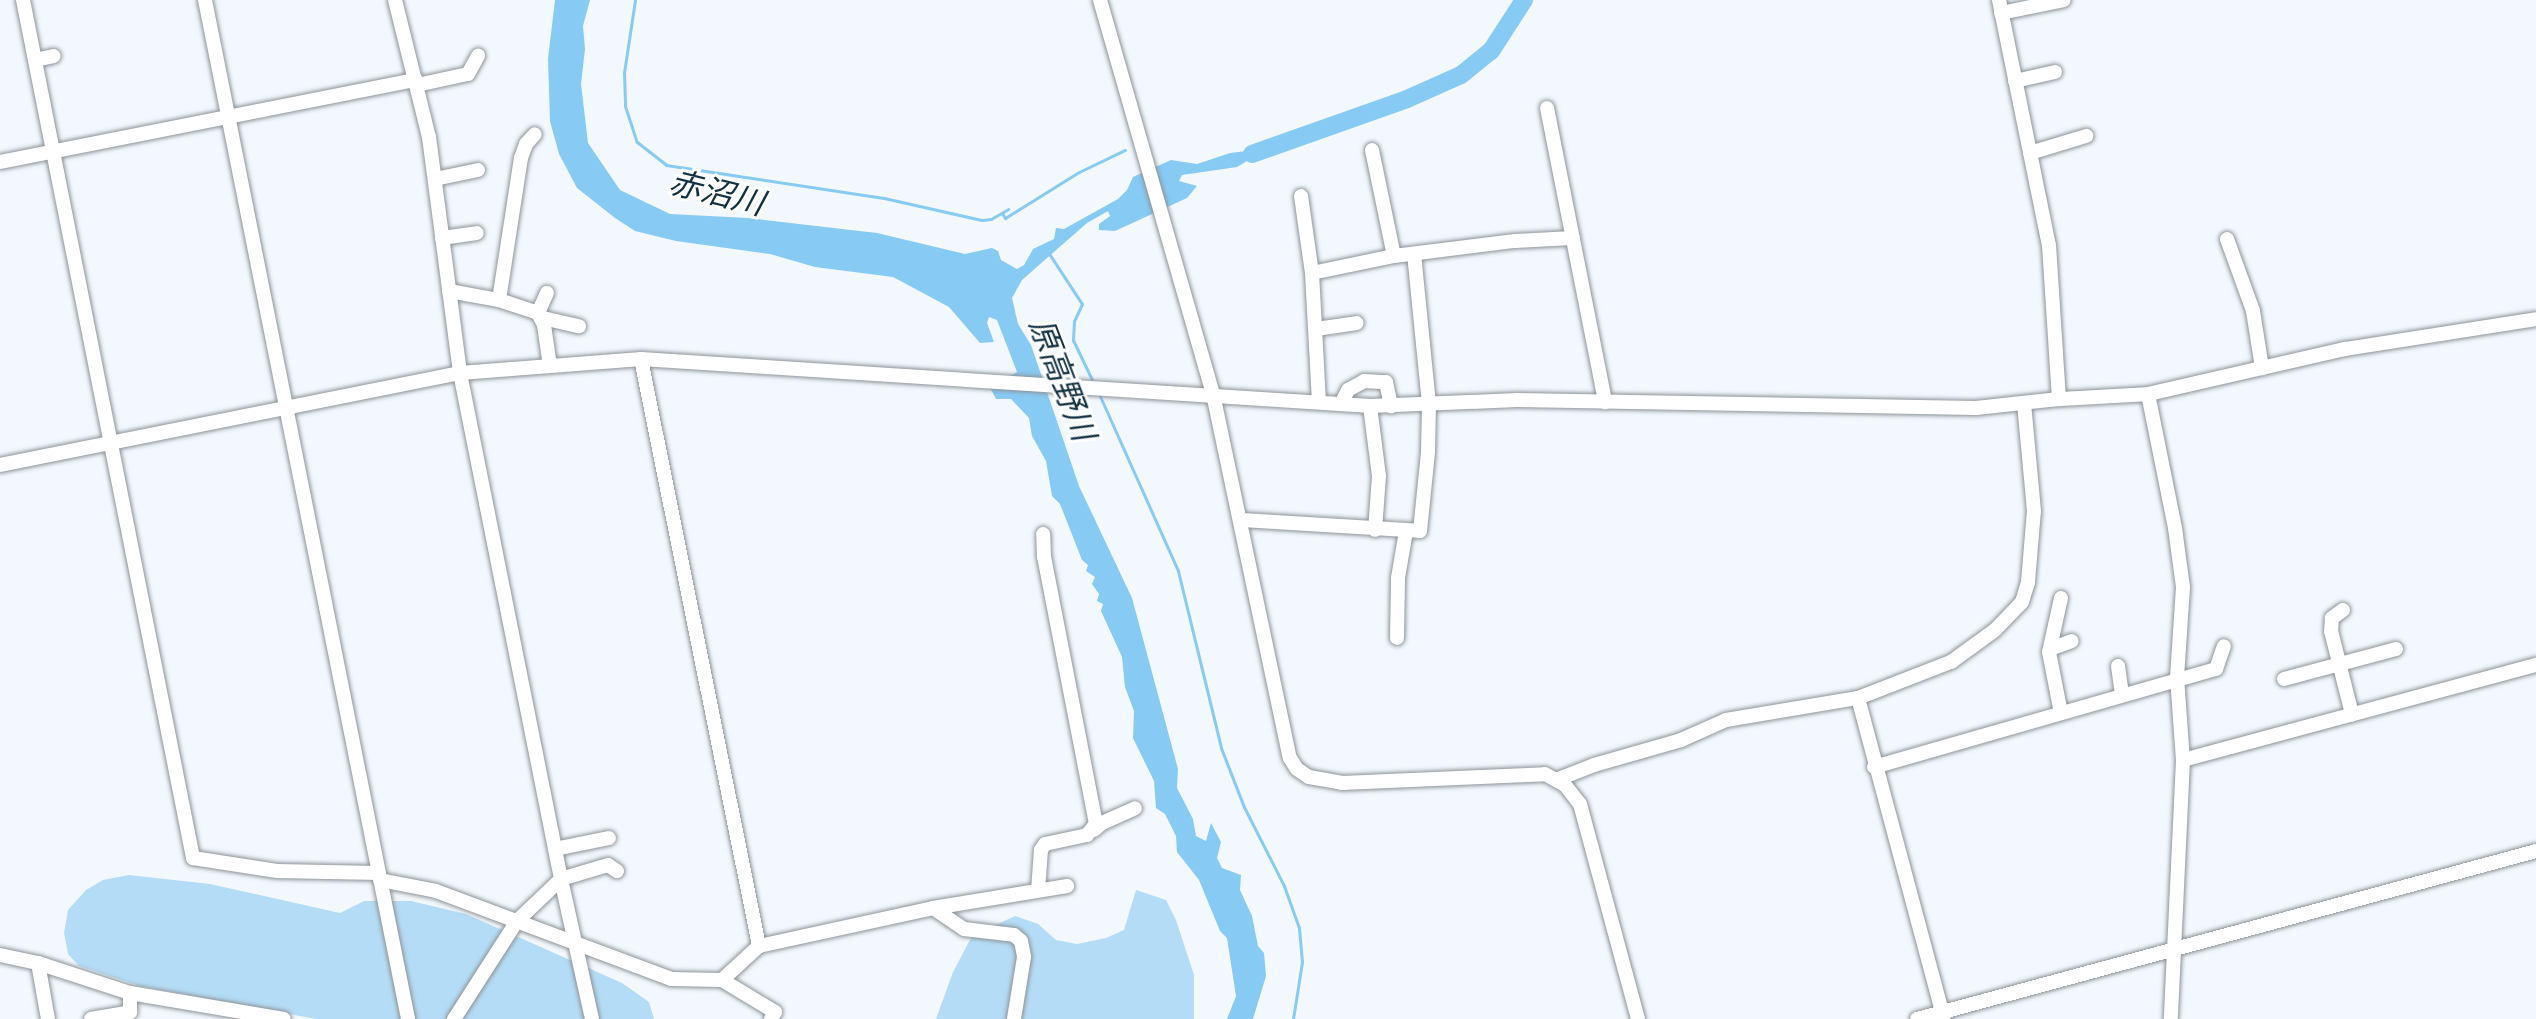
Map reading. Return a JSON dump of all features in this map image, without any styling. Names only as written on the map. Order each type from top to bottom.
[{"type":"street","points":[[23,0],[193,858],[277,871],[379,876],[436,891],[671,979],[708,983],[722,980],[759,946],[933,908],[1067,886]]},
{"type":"street","points":[[205,0],[283,405],[408,1019]]},
{"type":"street","points":[[395,0],[417,83],[435,179],[460,373],[592,1019]]},
{"type":"street","points":[[1100,0],[1168,226],[1213,394],[1290,758],[1297,769],[1309,777],[1342,783],[1545,774],[1556,780],[1580,804],[1638,1019]]},
{"type":"street","points":[[2059,399],[2049,245],[2000,6],[2064,0]]},
{"type":"street","points":[[35,60],[54,56]]},
{"type":"street","points":[[0,162],[468,74],[478,56]]},
{"type":"street","points":[[2015,81],[2055,72]]},
{"type":"street","points":[[1547,108],[1605,402]]},
{"type":"street","points":[[499,300],[521,158],[526,144],[535,134]]},
{"type":"street","points":[[2030,153],[2086,136]]},
{"type":"street","points":[[1372,150],[1394,256]]},
{"type":"street","points":[[435,179],[478,170]]},
{"type":"street","points":[[1301,196],[1312,273],[1319,402]]},
{"type":"street","points":[[442,238],[477,233]]},
{"type":"street","points":[[1312,273],[1394,256],[1573,238]]},
{"type":"street","points":[[2227,239],[2253,311],[2262,368]]},
{"type":"street","points":[[1241,520],[1420,531],[1429,404],[1414,254]]},
{"type":"street","points":[[449,291],[499,300],[540,316],[579,326]]},
{"type":"street","points":[[547,293],[540,316],[550,366]]},
{"type":"street","points":[[0,465],[283,405],[460,373],[641,359],[1370,406],[1517,400],[1976,408],[2148,394],[2345,349],[2536,319]]},
{"type":"street","points":[[1316,329],[1357,323]]},
{"type":"street","points":[[641,359],[759,946]]},
{"type":"street","points":[[1341,404],[1348,390],[1358,382],[1382,381],[1388,385],[1391,406]]},
{"type":"street","points":[[2148,394],[2175,528],[2183,587],[2177,677],[2183,760],[2171,1019]]},
{"type":"street","points":[[1556,780],[1594,765],[1681,740],[1726,720],[1858,698],[1951,662],[1995,630],[2022,602],[2028,582],[2034,511],[2024,404]]},
{"type":"street","points":[[1370,406],[1379,476],[1375,530]]},
{"type":"street","points":[[1397,638],[1398,578],[1406,531]]},
{"type":"street","points":[[1043,534],[1044,557],[1096,824],[1094,830]]},
{"type":"street","points":[[2061,598],[2050,649],[2061,713]]},
{"type":"street","points":[[2343,610],[2331,622],[2352,714]]},
{"type":"street","points":[[2050,649],[2072,641]]},
{"type":"street","points":[[1874,767],[2177,677],[2219,668],[2224,646]]},
{"type":"street","points":[[2284,679],[2396,649]]},
{"type":"street","points":[[2183,760],[2536,665]]},
{"type":"street","points":[[2118,666],[2122,695]]},
{"type":"street","points":[[1858,698],[1874,767],[1943,1015]]},
{"type":"street","points":[[1038,890],[1041,850],[1045,844],[1094,830],[1135,808]]},
{"type":"street","points":[[555,849],[609,838]]},
{"type":"street","points":[[1917,1019],[1943,1015],[2536,851]]},
{"type":"street","points":[[454,1019],[517,921],[561,879],[608,865],[617,871]]},
{"type":"street","points":[[933,908],[964,929],[1018,937],[1024,957],[1014,1019]]},
{"type":"street","points":[[0,955],[38,963],[130,993],[228,1014],[284,1019]]},
{"type":"street","points":[[38,963],[48,1019]]},
{"type":"street","points":[[722,980],[775,1012],[771,1019]]},
{"type":"street","points":[[91,1019],[130,1012],[130,993]]},
{"type":"shaded area","points":[[555,0],[590,0],[583,26],[585,49],[581,84],[588,143],[620,190],[670,214],[748,218],[877,233],[965,254],[992,248],[998,251],[1001,260],[1017,269],[1024,265],[1033,249],[1054,239],[1056,228],[1064,229],[1118,199],[1133,177],[1171,160],[1197,164],[1230,153],[1255,150],[1286,138],[1237,167],[1182,175],[1179,181],[1197,186],[1187,198],[1115,231],[1099,230],[1099,224],[1110,216],[1108,211],[1087,223],[1022,280],[1012,298],[1018,324],[1031,345],[1079,486],[1132,598],[1178,769],[1177,788],[1193,819],[1196,836],[1206,841],[1211,823],[1221,842],[1217,858],[1222,868],[1241,875],[1240,890],[1252,916],[1258,946],[1264,953],[1266,976],[1253,1019],[1227,1019],[1236,996],[1227,938],[1220,931],[1199,880],[1177,852],[1176,836],[1165,814],[1156,808],[1154,781],[1133,738],[1134,711],[1125,687],[1122,657],[1101,611],[1103,604],[1097,601],[1099,594],[1092,584],[1095,577],[1086,571],[1088,565],[1082,560],[1060,504],[1052,496],[1046,461],[1032,436],[1029,418],[1011,399],[996,399],[990,388],[1017,372],[997,320],[989,317],[987,323],[994,342],[980,343],[949,307],[893,277],[815,267],[770,254],[676,241],[635,231],[615,218],[577,188],[559,154],[550,121],[548,59]]},
{"type":"shaded area","points":[[129,875],[210,884],[340,913],[364,901],[411,901],[466,914],[622,983],[649,1002],[654,1019],[316,1019],[140,986],[79,966],[68,954],[64,933],[68,910],[86,890],[103,880]]},
{"type":"shaded area","points":[[1136,890],[1166,900],[1176,920],[1194,975],[1194,1019],[936,1019],[953,972],[972,936],[1015,916],[1038,924],[1056,940],[1077,944],[1106,938],[1124,930]]},
{"type":"waterway","name":"赤沼川","points":[[635,0],[624,73],[625,106],[637,142],[666,165],[884,198],[982,220],[991,219],[1008,209]]},
{"type":"waterway","name":"原高野川","points":[[1252,154],[1407,99],[1461,75],[1491,51],[1524,0]]},
{"type":"waterway","points":[[1002,213],[1005,218],[1079,172],[1125,150]]},
{"type":"waterway","points":[[1048,252],[1082,304],[1074,321],[1073,340],[1094,384]]},
{"type":"waterway","points":[[1099,394],[1178,571],[1221,748],[1244,807],[1284,886],[1299,928],[1302,962],[1293,1019]]}]
